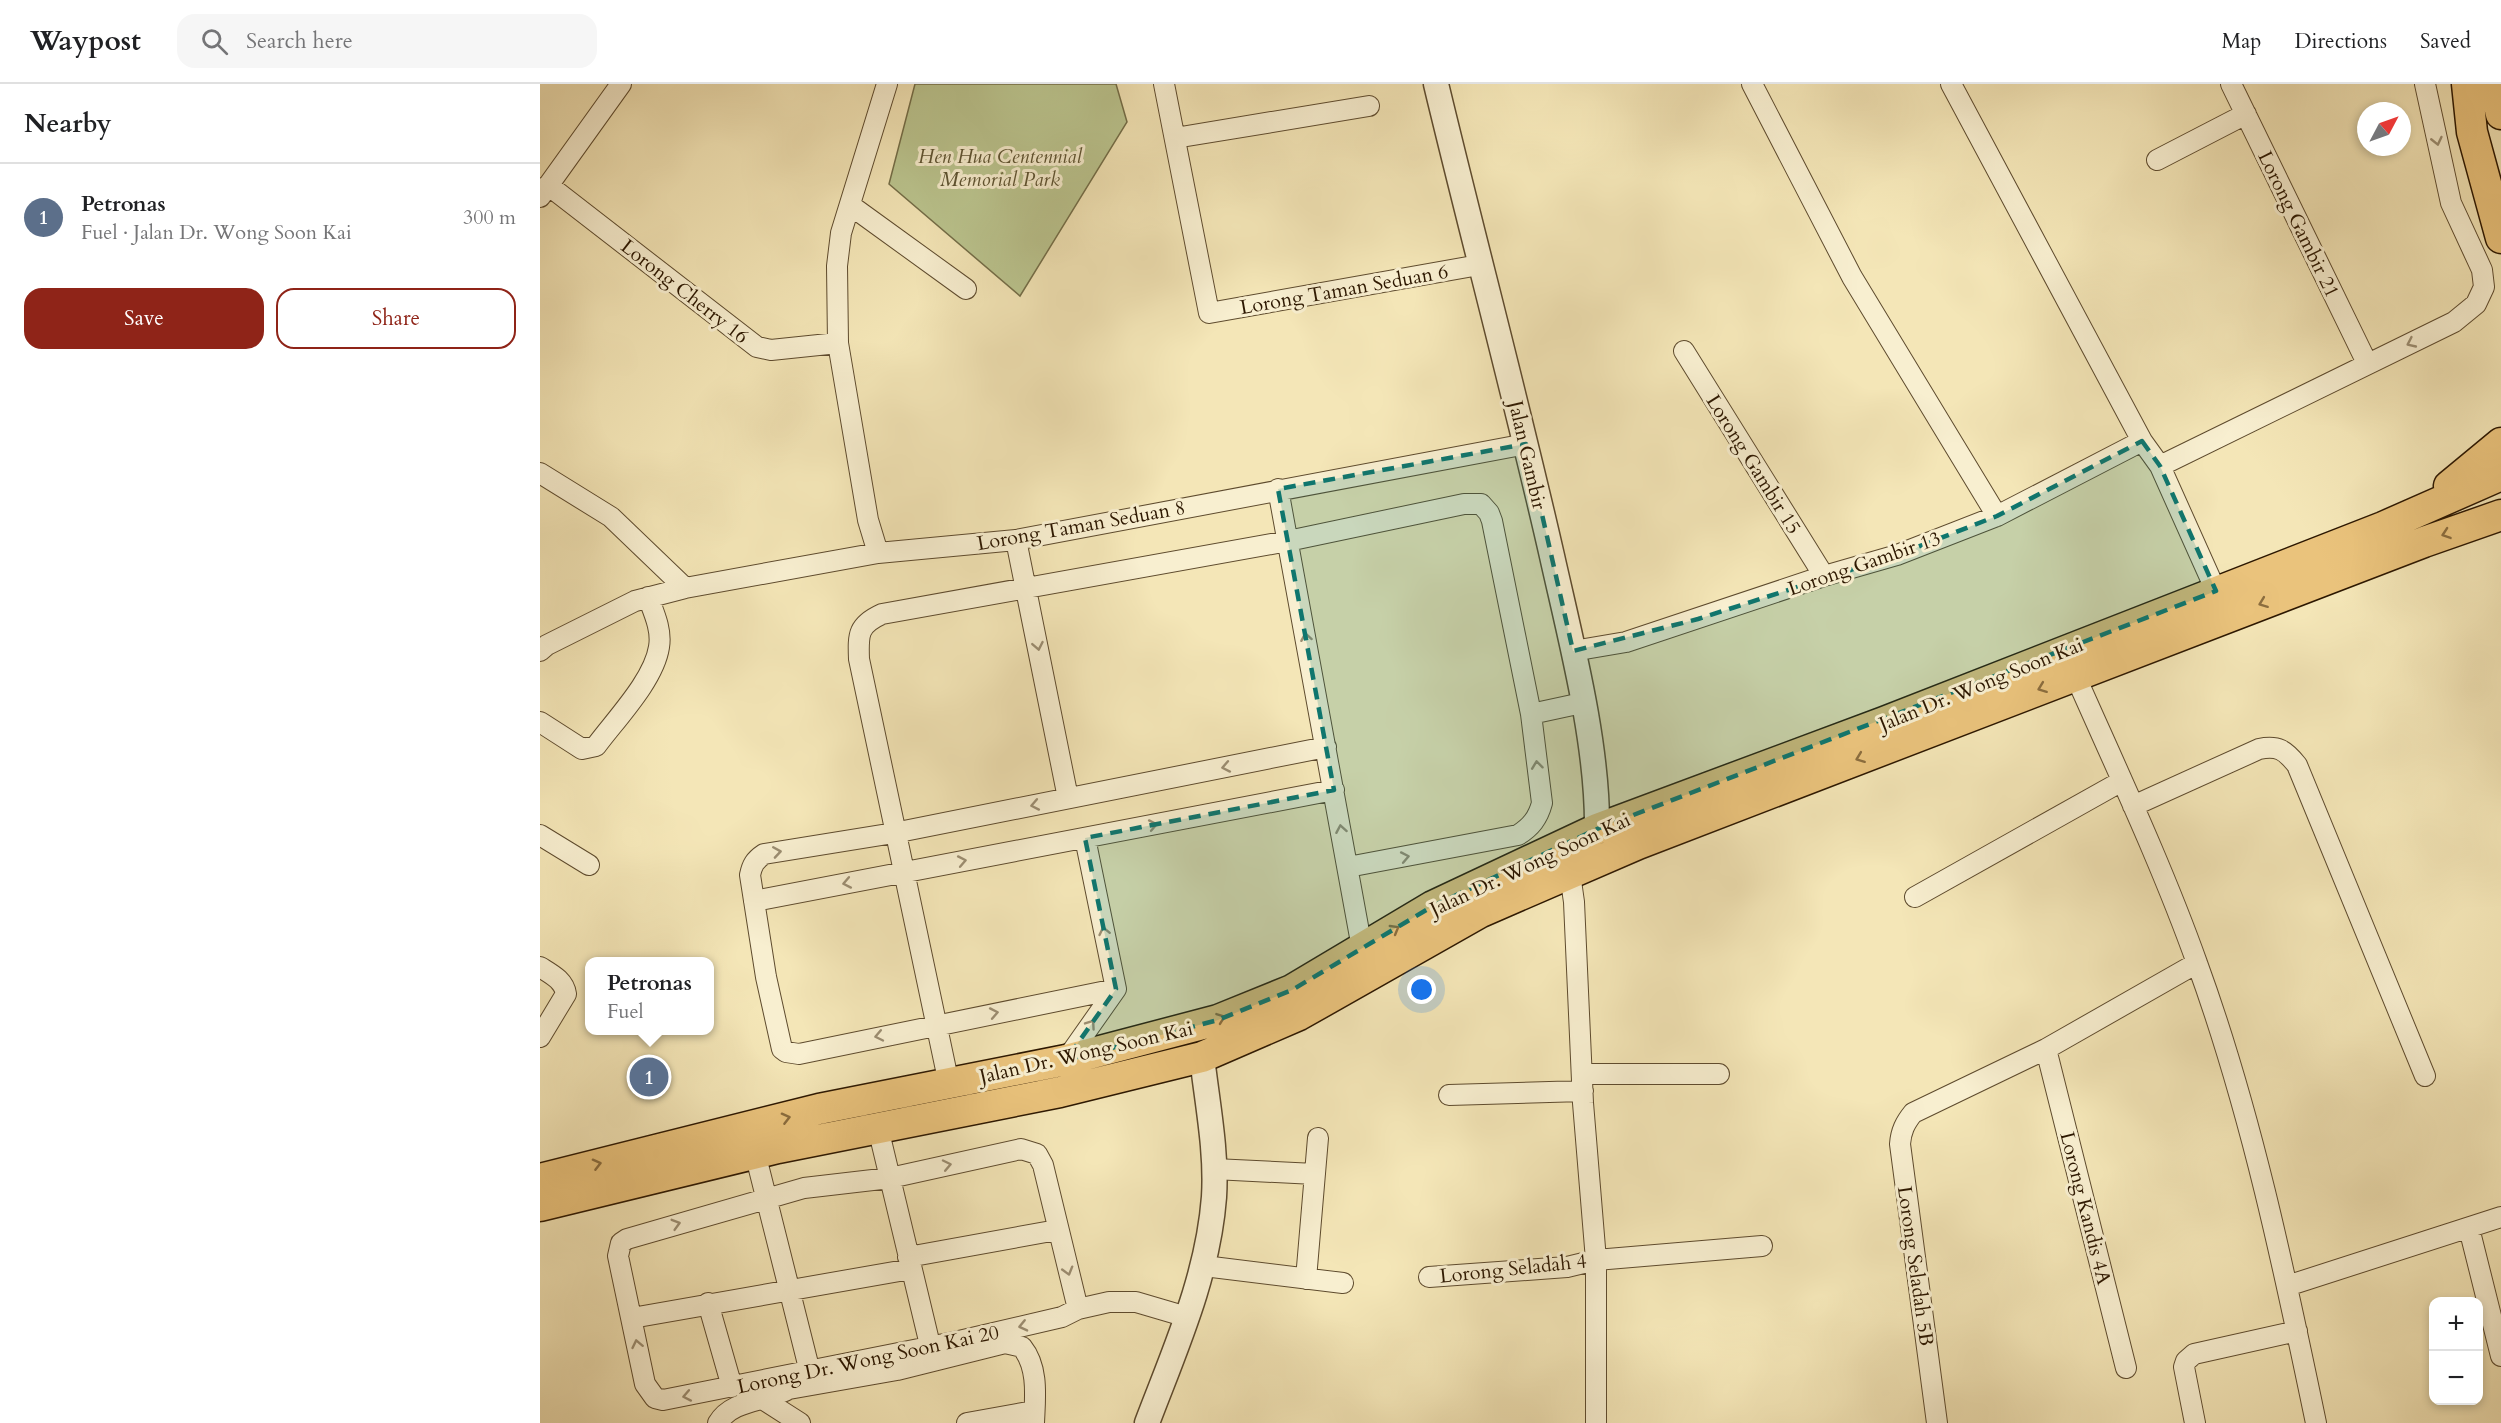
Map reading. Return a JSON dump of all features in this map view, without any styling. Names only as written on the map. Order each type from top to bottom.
[{"type":"main road","points":[[2467,84],[2472,132],[2501,238]]},
{"type":"main road","points":[[2494,84],[2501,114]]},
{"type":"main road","points":[[2383,527],[2460,480],[2501,443]]},
{"type":"main road","name":"Jalan Dr. Wong Soon Kai","points":[[540,1179],[819,1109],[1066,1060],[1218,1020],[1292,990],[1433,906],[1597,830],[1884,722],[2383,527],[2501,475]]},
{"type":"main road","name":"Jalan Dr. Wong Soon Kai","points":[[540,1206],[755,1153],[1060,1092],[1202,1057],[1299,1015],[1481,912],[1638,844],[2075,675],[2494,520]]},
{"type":"street","points":[[544,191],[621,84]]},
{"type":"street","points":[[878,553],[868,520],[838,343],[837,266],[841,233],[887,84]]},
{"type":"street","points":[[1164,84],[1175,138],[1369,106]]},
{"type":"street","name":"Jalan Gambir","points":[[1436,84],[1479,265],[1583,650],[1582,704],[1597,795],[1597,830]]},
{"type":"street","points":[[1752,84],[1852,277],[1997,516]]},
{"type":"street","points":[[1952,84],[2142,441],[2160,466],[2216,591]]},
{"type":"street","name":"Lorong Gambir 21","points":[[2231,84],[2367,363]]},
{"type":"street","points":[[2160,466],[2454,322],[2476,304],[2484,287],[2482,270],[2451,203],[2425,84]]},
{"type":"street","points":[[2157,160],[2246,114]]},
{"type":"street","name":"Lorong Taman Seduan 6","points":[[1175,138],[1209,313],[1479,265]]},
{"type":"street","name":"Lorong Cherry 16","points":[[544,191],[757,347],[771,350],[838,343]]},
{"type":"street","points":[[850,205],[966,289]]},
{"type":"street","name":"Lorong Gambir 15","points":[[1684,351],[1824,576]]},
{"type":"street","name":"Lorong Gambir 13","points":[[1583,650],[1626,642],[1824,576],[1897,555],[1997,516],[2142,441]]},
{"type":"street","name":"Lorong Taman Seduan 8","points":[[540,651],[591,622],[648,597],[685,588],[878,553],[1016,540],[1526,444]]},
{"type":"street","points":[[540,473],[611,517],[685,588]]},
{"type":"street","points":[[1278,489],[1362,948]]},
{"type":"street","points":[[949,1083],[894,833],[859,659],[858,636],[866,621],[882,614],[1288,541],[1464,504],[1476,503],[1485,507],[1492,521],[1531,714],[1542,803],[1534,822],[1518,836],[1348,867]]},
{"type":"street","points":[[1016,540],[1068,798]]},
{"type":"street","points":[[540,722],[582,749],[596,746],[653,669],[660,646],[658,623],[648,597]]},
{"type":"street","points":[[2075,675],[2133,806],[2197,963],[2239,1097],[2287,1286],[2316,1423]]},
{"type":"street","points":[[1531,714],[1582,704]]},
{"type":"street","points":[[2133,806],[2259,749],[2272,746],[2283,749],[2297,765],[2425,1076]]},
{"type":"street","points":[[1116,989],[936,1024],[799,1054],[786,1052],[782,1049],[766,977],[750,875],[756,860],[764,854],[894,833],[1326,747]]},
{"type":"street","points":[[1915,897],[2122,781]]},
{"type":"street","points":[[754,901],[1334,790]]},
{"type":"street","points":[[540,835],[589,866]]},
{"type":"street","points":[[1066,1060],[1116,989],[1085,838]]},
{"type":"street","points":[[1570,874],[1574,903],[1583,1082],[1596,1260],[1596,1423]]},
{"type":"street","points":[[2046,1049],[2197,963]]},
{"type":"street","points":[[540,967],[559,980],[565,987],[566,994],[540,1037]]},
{"type":"street","name":"Lorong Seladah 5B","points":[[1937,1423],[1900,1143],[1901,1132],[1913,1113],[2046,1049]]},
{"type":"street","name":"Lorong Kandis 4A","points":[[2046,1049],[2126,1368]]},
{"type":"street","points":[[1147,1423],[1204,1266],[1214,1197],[1214,1169],[1202,1057]]},
{"type":"street","points":[[1449,1095],[1583,1082],[1719,1074]]},
{"type":"street","points":[[878,1128],[930,1345]]},
{"type":"street","points":[[1306,1279],[1318,1138]]},
{"type":"street","points":[[1057,1230],[788,1291],[708,1303],[632,1318],[618,1256],[621,1243],[633,1237],[804,1188],[890,1178],[1021,1149],[1037,1154],[1043,1165],[1078,1309]]},
{"type":"street","points":[[755,1153],[810,1372]]},
{"type":"street","points":[[1214,1169],[1315,1174]]},
{"type":"street","points":[[2287,1286],[2501,1217]]},
{"type":"street","points":[[2469,1228],[2501,1355]]},
{"type":"street","name":"Lorong Seladah 4","points":[[1429,1277],[1567,1267],[1596,1260],[1762,1246]]},
{"type":"street","points":[[1204,1266],[1343,1283]]},
{"type":"street","name":"Lorong Dr. Wong Soon Kai 20","points":[[632,1318],[645,1384],[655,1398],[670,1399],[810,1372],[1062,1317],[1078,1309],[1109,1302],[1136,1302],[1187,1317]]},
{"type":"street","points":[[708,1303],[732,1387]]},
{"type":"street","points":[[2195,1423],[2184,1367],[2186,1361],[2194,1354],[2297,1331]]},
{"type":"street","points":[[718,1423],[724,1413],[796,1387],[897,1370],[1005,1343],[1022,1347],[1030,1360],[1035,1387],[1034,1417],[967,1423]]},
{"type":"street","points":[[764,1400],[800,1423]]},
{"type":"highlighted area","points":[[2142,441],[2160,466],[2216,591],[1597,829],[1433,906],[1292,990],[1218,1020],[1066,1060],[1116,989],[1085,838],[1334,790],[1278,489],[1526,444],[1573,651],[1698,619],[1897,555],[1997,516]]},
{"type":"green space","name":"Hen Hua Centennial Memorial Park","points":[[915,84],[1116,84],[1127,122],[1020,296],[889,184]]},
{"type":"place","name":"Petronas","points":[[649,1077]]}]
